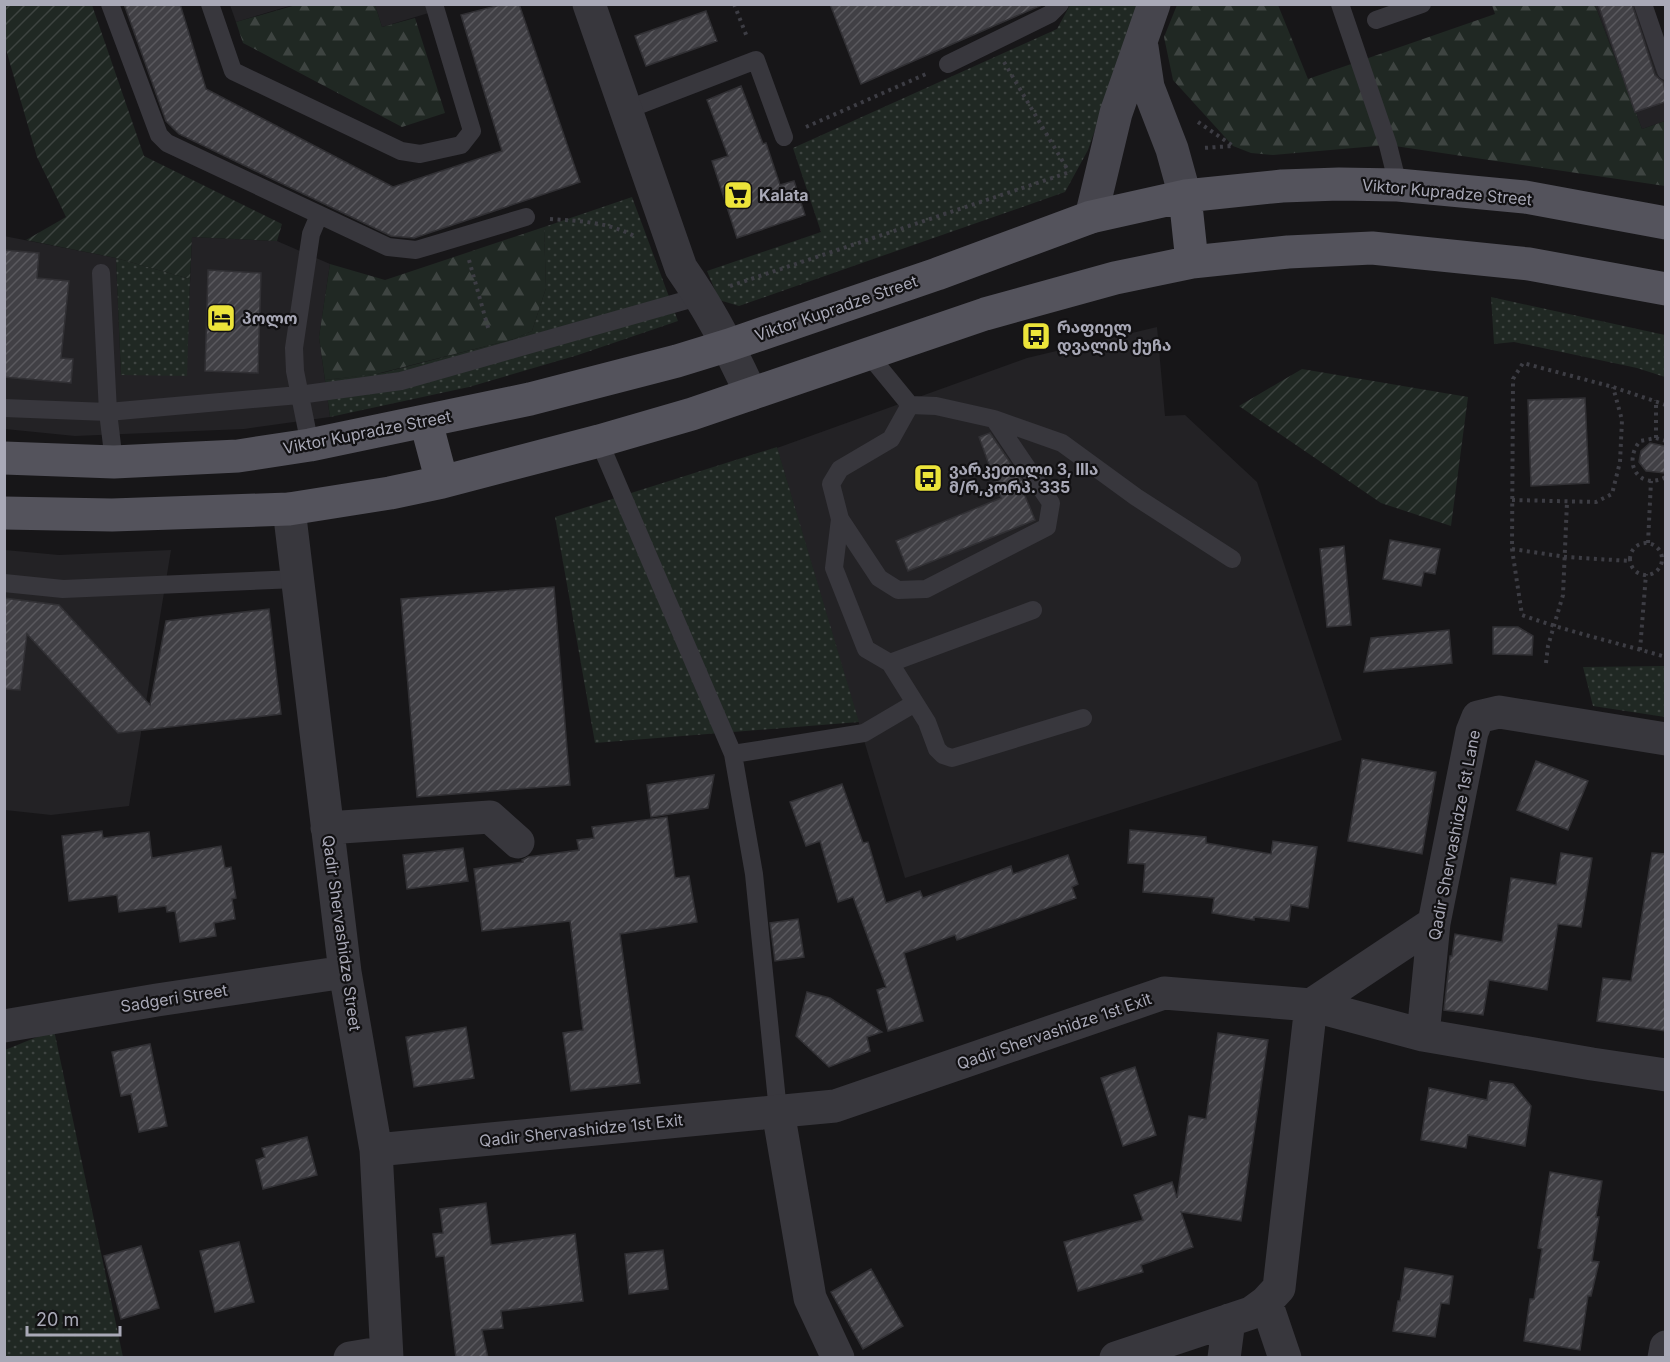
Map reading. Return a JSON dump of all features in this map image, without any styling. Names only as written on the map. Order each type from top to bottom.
[{"type":"main road","name":"Viktor Kupradze Street","points":[[4,458],[114,462],[238,456],[310,445],[530,399],[677,361],[729,345],[937,274],[1091,217],[1185,196],[1282,186],[1398,185],[1525,197],[1665,223]]},
{"type":"main road","points":[[1185,196],[1192,262]]},
{"type":"main road","points":[[4,513],[180,514],[289,509],[390,493],[442,482],[599,441],[751,394],[986,314],[1115,278],[1192,262],[1288,252],[1372,248],[1529,264],[1665,289]]},
{"type":"main road","points":[[426,422],[442,482]]},
{"type":"street","points":[[589,4],[681,268],[701,296],[729,345],[751,394]]},
{"type":"street","points":[[1091,217],[1116,113],[1154,4]]},
{"type":"street","points":[[1141,43],[1148,87],[1172,149],[1185,196]]},
{"type":"street","name":"Qadir Shervashidze Street","points":[[289,509],[345,972],[376,1150],[386,1355]]},
{"type":"street","name":"Qadir Shervashidze 1st Lane","points":[[1423,1035],[1434,923],[1472,732],[1478,717],[1499,712],[1665,739]]},
{"type":"street","points":[[327,828],[490,817],[518,842]]},
{"type":"street","points":[[1116,1358],[1251,1313],[1279,1288],[1311,1005],[1434,923]]},
{"type":"street","name":"Sadgeri Street","points":[[4,1026],[345,972]]},
{"type":"street","name":"Qadir Shervashidze 1st Exit","points":[[376,1150],[835,1106],[1164,993],[1311,1005]]},
{"type":"street","points":[[1311,1005],[1423,1035],[1665,1075]]},
{"type":"street","points":[[778,1111],[810,1298],[838,1358]]},
{"type":"street","points":[[1266,1302],[1285,1358]]},
{"type":"street","points":[[1224,1358],[1229,1320]]},
{"type":"street","points":[[1664,1358],[1665,1347]]},
{"type":"street","points":[[350,1358],[386,1355]]},
{"type":"lane","points":[[110,4],[159,135],[167,143],[388,247],[402,250],[416,250],[526,218]]},
{"type":"lane","points":[[210,4],[233,71],[400,151],[420,154],[461,145],[472,131],[434,4]]},
{"type":"lane","points":[[948,64],[1050,14],[1060,4]]},
{"type":"lane","points":[[1340,4],[1388,145],[1398,185]]},
{"type":"lane","points":[[1376,20],[1422,4]]},
{"type":"lane","points":[[1643,4],[1665,71]]},
{"type":"lane","points":[[626,110],[756,60],[784,137]]},
{"type":"lane","points":[[310,445],[295,371],[294,348],[310,234],[319,214]]},
{"type":"lane","points":[[101,273],[108,412],[114,462]]},
{"type":"lane","points":[[4,408],[108,412],[299,395],[401,381],[701,296]]},
{"type":"lane","points":[[869,355],[910,405],[936,406],[994,419],[1062,443],[1136,496],[1232,559]]},
{"type":"lane","points":[[910,405],[891,439],[840,469],[831,484],[840,519],[879,578],[898,590],[926,589],[1047,527],[1051,504],[994,419]]},
{"type":"lane","points":[[599,441],[733,754],[754,874],[778,1111]]},
{"type":"lane","points":[[840,519],[834,568],[866,649],[891,663],[927,722],[938,749],[943,755],[952,758],[1083,718]]},
{"type":"lane","points":[[4,583],[63,589],[297,579]]},
{"type":"lane","points":[[891,663],[1033,610]]},
{"type":"lane","points":[[733,754],[864,733],[915,703]]},
{"type":"path","points":[[734,4],[756,60]]},
{"type":"path","points":[[992,43],[1070,172]]},
{"type":"path","points":[[784,137],[948,64]]},
{"type":"path","points":[[1172,149],[1233,146],[1189,116]]},
{"type":"path","points":[[701,296],[1105,159]]},
{"type":"path","points":[[526,218],[589,221],[621,229],[681,268]]},
{"type":"path","points":[[462,236],[495,355]]},
{"type":"path","points":[[1665,405],[1613,387],[1523,363],[1513,379],[1512,549],[1522,615],[1665,657]]},
{"type":"path","points":[[1512,500],[1596,502],[1612,494],[1620,462],[1622,420],[1613,387]]},
{"type":"path","points":[[1656,400],[1656,438]]},
{"type":"path","points":[[1665,441],[1656,438],[1641,441],[1632,454],[1632,462],[1638,475],[1651,481],[1659,481],[1665,477]]},
{"type":"path","points":[[1620,462],[1632,462]]},
{"type":"path","points":[[1648,543],[1651,481]]},
{"type":"path","points":[[1546,663],[1563,596],[1567,502]]},
{"type":"path","points":[[1648,543],[1659,549],[1664,560],[1657,570],[1646,574],[1635,570],[1630,561],[1633,549],[1637,545],[1648,543]]},
{"type":"path","points":[[1512,549],[1566,557],[1630,561]]},
{"type":"path","points":[[1640,650],[1646,574]]},
{"type":"shaded area","points":[[296,4],[236,22],[230,5]]},
{"type":"shaded area","points":[[375,5],[441,5],[442,9],[382,27]]},
{"type":"shaded area","points":[[1595,5],[1647,5],[1665,58],[1665,121],[1642,129]]},
{"type":"shaded area","points":[[4,236],[116,258],[121,375],[186,375],[192,237],[277,241],[330,264],[319,337],[330,417],[244,429],[75,436],[5,429]]},
{"type":"shaded area","points":[[1157,327],[1165,416],[1185,415],[1257,482],[1342,740],[905,878],[777,448],[1027,358]]},
{"type":"shaded area","points":[[5,550],[59,555],[171,550],[129,806],[51,815],[5,810]]},
{"type":"green space","points":[[5,4],[92,5],[144,156],[282,224],[277,241],[192,237],[190,279],[116,258],[26,240],[66,217],[37,157],[5,46]]},
{"type":"green space","points":[[296,5],[375,5],[382,27],[415,18],[445,113],[402,127],[243,43],[236,22]]},
{"type":"green space","points":[[1070,5],[1139,5],[1088,150],[1065,192],[739,306],[719,300],[707,271],[821,232],[793,148],[1057,29]]},
{"type":"green space","points":[[1177,5],[1278,5],[1308,79],[1495,14],[1492,5],[1595,5],[1642,129],[1665,121],[1665,186],[1388,145],[1273,155],[1251,153],[1233,146],[1173,80],[1164,37]]},
{"type":"green space","points":[[632,197],[678,321],[578,355],[469,387],[330,417],[325,380],[382,373],[514,339],[532,331],[546,288],[544,227]]},
{"type":"green space","points":[[544,227],[546,288],[532,331],[514,339],[376,374],[325,380],[319,337],[330,264],[385,280]]},
{"type":"green space","points":[[116,258],[190,279],[187,376],[121,375]]},
{"type":"green space","points":[[1491,297],[1665,335],[1665,377],[1637,368],[1514,342],[1494,344]]},
{"type":"green space","points":[[1302,369],[1468,397],[1451,526],[1381,503],[1239,406]]},
{"type":"green space","points":[[777,447],[859,722],[595,743],[555,517]]},
{"type":"green space","points":[[1665,666],[1665,717],[1593,706],[1583,667]]},
{"type":"green space","points":[[54,1030],[123,1357],[5,1358],[5,1050]]},
{"type":"building","points":[[124,4],[180,4],[206,89],[393,187],[502,151],[461,15],[504,4],[519,4],[580,182],[414,238],[391,236],[179,134],[166,121]]},
{"type":"building","points":[[830,4],[1044,4],[861,84]]},
{"type":"building","points":[[1598,4],[1632,4],[1655,75],[1663,82],[1665,102],[1635,112]]},
{"type":"building","points":[[706,11],[717,41],[646,66],[635,36]]},
{"type":"building","points":[[741,86],[763,144],[766,143],[780,185],[794,181],[805,215],[737,238],[712,161],[728,156],[707,100]]},
{"type":"building","points":[[4,250],[39,253],[37,278],[69,281],[61,358],[73,359],[71,383],[4,377]]},
{"type":"building","points":[[208,270],[261,273],[258,373],[205,371]]},
{"type":"building","points":[[1585,398],[1589,483],[1531,486],[1528,400]]},
{"type":"building","points":[[990,433],[1025,484],[1021,486],[1035,520],[908,571],[896,541],[1001,498],[979,437]]},
{"type":"building","points":[[1650,443],[1665,446],[1665,473],[1646,471],[1639,462],[1641,451]]},
{"type":"building","points":[[1390,540],[1440,549],[1435,574],[1424,572],[1421,586],[1383,579]]},
{"type":"building","points":[[1344,546],[1351,625],[1327,627],[1320,549]]},
{"type":"building","points":[[554,587],[570,785],[417,797],[401,599]]},
{"type":"building","points":[[4,598],[59,605],[150,705],[166,621],[269,609],[281,714],[118,733],[27,634],[20,690],[4,689]]},
{"type":"building","points":[[1493,627],[1518,627],[1533,636],[1532,655],[1493,654]]},
{"type":"building","points":[[1449,630],[1452,663],[1364,672],[1371,638]]},
{"type":"building","points":[[1362,759],[1436,772],[1422,854],[1348,841]]},
{"type":"building","points":[[1536,761],[1588,781],[1568,830],[1517,810]]},
{"type":"building","points":[[714,775],[708,808],[651,817],[647,785]]},
{"type":"building","points":[[842,784],[863,843],[868,842],[886,903],[920,891],[923,898],[1011,866],[1013,874],[1068,855],[1078,884],[1072,887],[1076,898],[957,940],[955,935],[904,953],[923,1021],[888,1031],[877,990],[886,987],[853,897],[838,902],[820,841],[806,846],[790,802]]},
{"type":"building","points":[[667,817],[675,878],[689,876],[697,922],[620,934],[640,1083],[571,1091],[563,1033],[583,1030],[570,921],[482,931],[474,869],[523,862],[522,860],[528,857],[579,850],[577,840],[594,838],[592,827]]},
{"type":"building","points":[[1130,830],[1206,837],[1206,843],[1271,854],[1273,841],[1317,847],[1308,908],[1291,905],[1289,921],[1254,917],[1254,920],[1212,913],[1214,898],[1143,892],[1145,864],[1128,863]]},
{"type":"building","points":[[102,831],[103,838],[149,832],[152,858],[221,846],[225,868],[231,867],[236,898],[232,899],[235,919],[214,923],[216,936],[180,942],[175,911],[167,912],[166,906],[119,912],[117,895],[69,901],[62,836]]},
{"type":"building","points":[[463,848],[468,881],[407,889],[403,855]]},
{"type":"building","points":[[1561,853],[1592,858],[1581,927],[1558,924],[1547,990],[1489,980],[1483,1015],[1444,1010],[1455,934],[1502,942],[1511,878],[1556,885]]},
{"type":"building","points":[[1652,853],[1665,854],[1665,1031],[1597,1021],[1603,978],[1631,981]]},
{"type":"building","points":[[798,919],[804,957],[775,961],[770,923]]},
{"type":"building","points":[[807,992],[830,998],[882,1032],[867,1037],[870,1051],[829,1067],[796,1036]]},
{"type":"building","points":[[466,1027],[474,1078],[414,1087],[406,1037]]},
{"type":"building","points":[[1218,1033],[1268,1040],[1241,1221],[1181,1212],[1193,1247],[1141,1265],[1143,1272],[1078,1291],[1064,1242],[1143,1220],[1134,1195],[1172,1182],[1177,1198],[1189,1116],[1206,1119]]},
{"type":"building","points":[[150,1044],[167,1126],[139,1132],[131,1094],[121,1096],[112,1052]]},
{"type":"building","points":[[1135,1067],[1156,1135],[1123,1146],[1101,1078]]},
{"type":"building","points":[[1490,1081],[1513,1084],[1531,1106],[1525,1146],[1468,1135],[1466,1148],[1421,1140],[1429,1088],[1487,1100]]},
{"type":"building","points":[[307,1137],[317,1175],[263,1189],[256,1160],[265,1157],[262,1148]]},
{"type":"building","points":[[1550,1172],[1602,1181],[1592,1261],[1599,1262],[1591,1296],[1588,1296],[1580,1350],[1524,1341],[1530,1299],[1534,1299],[1542,1249],[1538,1248]]},
{"type":"building","points":[[486,1203],[491,1245],[575,1234],[583,1301],[501,1311],[503,1328],[482,1330],[488,1358],[456,1358],[444,1256],[436,1257],[433,1234],[443,1233],[440,1209]]},
{"type":"building","points":[[239,1242],[254,1302],[215,1312],[200,1251]]},
{"type":"building","points":[[141,1246],[159,1308],[121,1319],[104,1256]]},
{"type":"building","points":[[663,1250],[668,1289],[629,1294],[625,1254]]},
{"type":"building","points":[[1405,1268],[1453,1276],[1449,1304],[1441,1303],[1435,1337],[1393,1331]]},
{"type":"building","points":[[871,1269],[903,1326],[863,1349],[831,1292]]},
{"type":"place","name":"Kalata","points":[[738,195]]},
{"type":"place","name":"პოლო","points":[[221,318]]},
{"type":"place","name":"რაფიელ დვალის ქუჩა","points":[[1036,336]]},
{"type":"place","name":"ვარკეთილი 3, IIIა მ/რ,კორპ. 335","points":[[928,478]]}]
